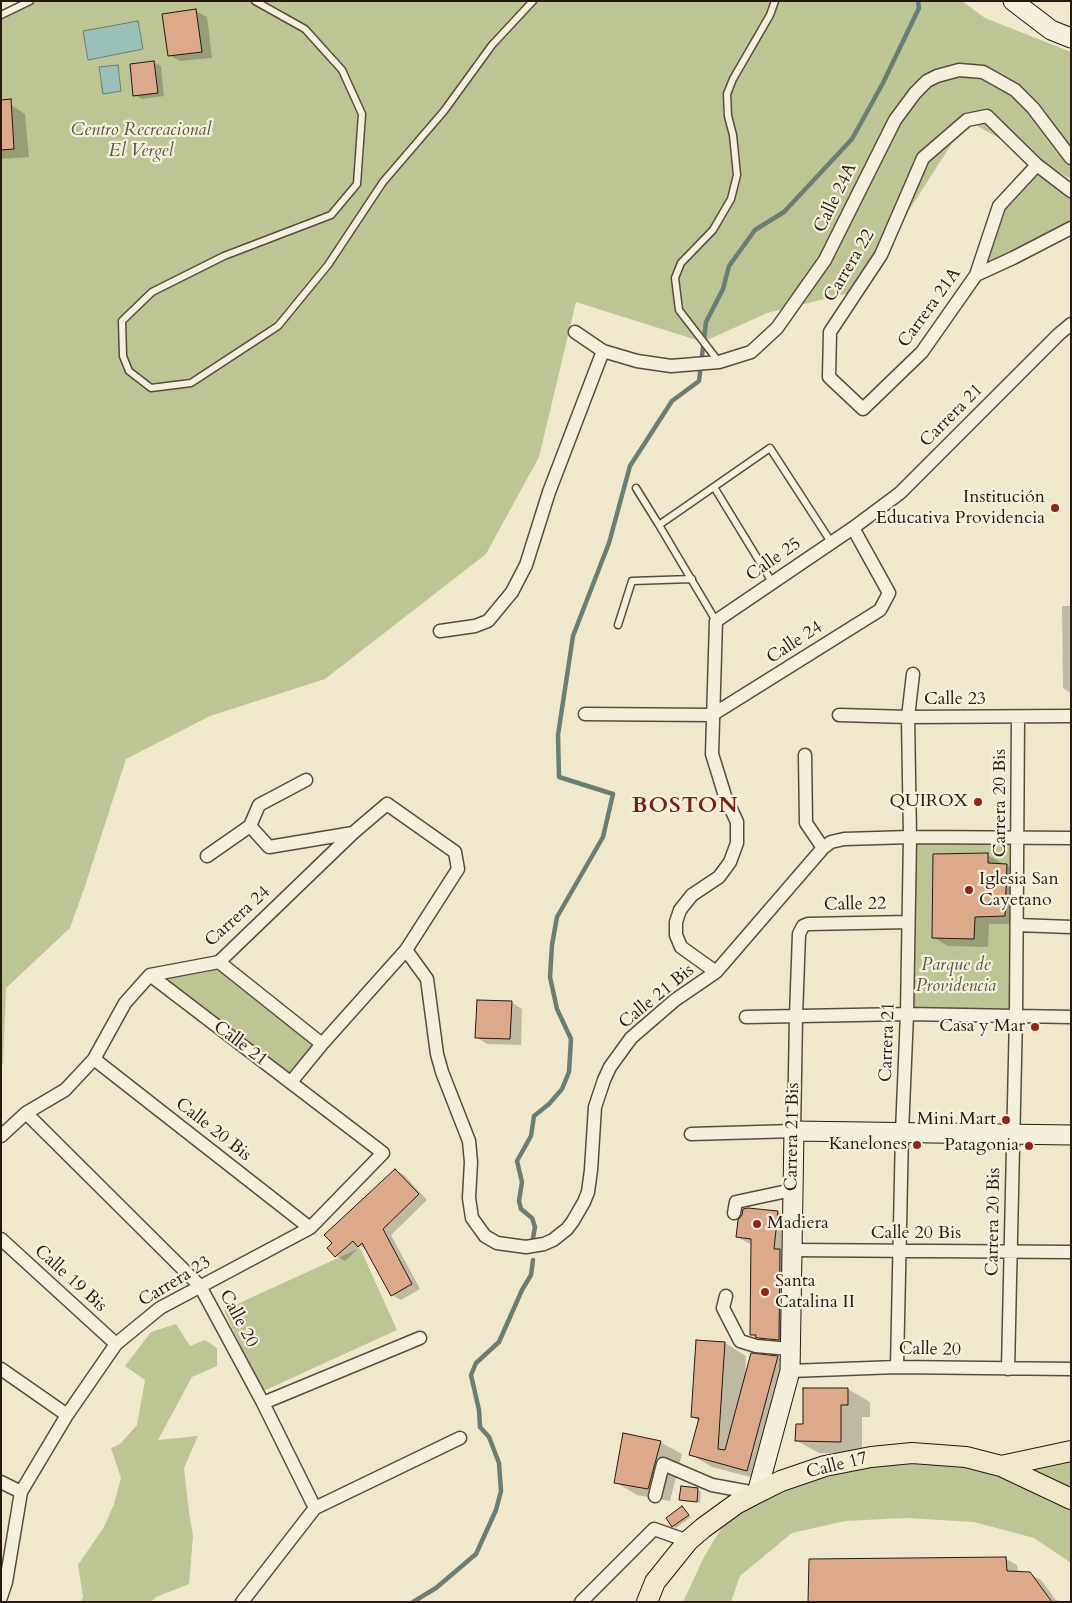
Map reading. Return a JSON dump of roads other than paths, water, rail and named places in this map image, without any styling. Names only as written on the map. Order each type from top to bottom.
[{"type":"main road","points":[[1013,1],[1051,30],[1071,38]]},
{"type":"main road","points":[[794,1132],[1071,1135]]},
{"type":"main road","name":"Carrera 21 Bis","points":[[757,1493],[790,1371],[794,1132]]},
{"type":"main road","points":[[1001,1466],[1071,1451]]},
{"type":"main road","name":"Calle 17","points":[[647,1602],[655,1582],[688,1541],[703,1528],[736,1504],[757,1493],[782,1481],[825,1466],[870,1457],[912,1453],[966,1457],[1001,1466],[1071,1499]]},
{"type":"street","name":"Calle 24A","points":[[575,332],[603,351],[637,361],[671,366],[719,362],[751,352],[777,328],[825,260],[895,120],[926,81],[937,76],[960,70],[983,72],[1015,90],[1033,108],[1071,158]]},
{"type":"street","name":"Carrera 22","points":[[862,409],[829,377],[830,332],[881,255],[923,158],[967,120],[986,116],[1037,165]]},
{"type":"street","points":[[1037,165],[1071,191]]},
{"type":"street","name":"Carrera 21A","points":[[862,409],[922,352],[976,275],[999,206],[1037,165]]},
{"type":"street","points":[[976,275],[1071,228]]},
{"type":"street","name":"Carrera 21","points":[[853,528],[900,493],[1065,334],[1071,324]]},
{"type":"street","points":[[440,631],[475,626],[488,621],[512,592],[526,565],[548,492],[603,351]]},
{"type":"street","name":"Calle 25","points":[[716,621],[853,528]]},
{"type":"street","name":"Calle 24","points":[[712,715],[880,610],[889,593],[853,528]]},
{"type":"street","name":"Calle 21 Bis","points":[[406,950],[426,979],[437,1054],[442,1072],[469,1141],[471,1162],[468,1198],[472,1218],[485,1236],[497,1244],[526,1247],[544,1244],[553,1240],[567,1229],[588,1192],[595,1107],[607,1074],[623,1047],[675,1000],[716,972],[681,947],[676,935],[676,922],[680,910],[692,895],[719,877],[730,862],[737,843],[737,822],[725,796],[712,754],[716,621]]},
{"type":"street","name":"Carrera 21","points":[[898,1367],[910,837],[908,717],[913,674]]},
{"type":"street","points":[[585,714],[712,715]]},
{"type":"street","name":"Calle 23","points":[[839,715],[908,717],[1071,716]]},
{"type":"street","name":"Carrera 20 Bis","points":[[1008,1369],[1016,1015],[1018,717]]},
{"type":"street","points":[[805,755],[806,824],[823,848]]},
{"type":"street","points":[[207,856],[250,826],[259,805],[306,780]]},
{"type":"street","name":"Carrera 24","points":[[150,975],[219,962],[353,833],[387,804],[455,852],[458,869],[406,950]]},
{"type":"street","points":[[250,826],[269,847],[353,833]]},
{"type":"street","points":[[716,972],[823,848],[832,842],[844,839],[910,837],[1071,838]]},
{"type":"street","name":"Calle 22","points":[[803,926],[808,924],[908,922]]},
{"type":"street","points":[[1017,925],[1071,927]]},
{"type":"street","name":"Carrera 21 Bis","points":[[794,1132],[796,1016],[800,934],[803,926]]},
{"type":"street","points":[[290,1082],[406,950]]},
{"type":"street","points":[[219,962],[322,1044]]},
{"type":"street","points":[[1,1136],[26,1113],[65,1090],[94,1059],[125,1003],[150,975]]},
{"type":"street","name":"Calle 21","points":[[150,975],[290,1082]]},
{"type":"street","points":[[746,1017],[907,1014],[1071,1017]]},
{"type":"street","name":"Calle 20 Bis","points":[[94,1059],[310,1228]]},
{"type":"street","name":"Carrera 23","points":[[1,1597],[22,1492],[66,1414],[116,1344],[160,1308],[310,1228],[383,1153],[290,1082]]},
{"type":"street","name":"Calle 20","points":[[26,1113],[200,1286],[315,1508]]},
{"type":"street","points":[[691,1134],[794,1132]]},
{"type":"street","points":[[734,1214],[736,1202],[792,1190]]},
{"type":"street","name":"Calle 19 Bis","points":[[1,1240],[116,1344]]},
{"type":"street","name":"Calle 20 Bis","points":[[792,1250],[1071,1252]]},
{"type":"street","points":[[726,1296],[723,1308],[740,1341],[756,1346],[790,1348]]},
{"type":"street","points":[[262,1403],[420,1338]]},
{"type":"street","name":"Calle 20","points":[[790,1371],[898,1367],[1071,1369]]},
{"type":"street","points":[[1,1369],[66,1414]]},
{"type":"street","points":[[242,1602],[315,1508],[460,1438]]},
{"type":"street","points":[[655,1496],[663,1464],[712,1485],[757,1493]]},
{"type":"street","points":[[1,1482],[22,1492]]},
{"type":"street","points":[[582,1602],[654,1529],[688,1541]]},
{"type":"lane","points":[[1,16],[30,1]]},
{"type":"lane","points":[[256,1],[305,29],[342,70],[362,114],[357,184],[331,215],[224,256],[152,292],[122,321],[122,356],[129,371],[151,388],[191,383],[278,326],[328,265],[383,182],[444,111],[492,45],[533,1]]},
{"type":"lane","points":[[719,362],[679,310],[675,278],[681,263],[713,230],[731,199],[737,175],[733,135],[728,116],[727,94],[733,78],[765,23],[775,1]]},
{"type":"lane","points":[[659,524],[770,448],[831,542]]},
{"type":"lane","points":[[714,487],[772,582]]},
{"type":"lane","points":[[636,488],[716,621]]},
{"type":"lane","points":[[618,624],[632,582],[692,579]]},
{"type":"water","points":[[138,21],[143,49],[88,60],[83,31]]},
{"type":"water","points":[[118,65],[121,91],[103,94],[99,67]]},
{"type":"waterway","points":[[533,1238],[535,1227],[532,1218],[521,1209],[519,1201],[522,1182],[517,1161],[531,1136],[534,1116],[549,1104],[562,1089],[569,1072],[571,1039],[557,1009],[550,977],[552,945],[557,917],[603,837],[613,794],[559,777],[558,735],[573,636],[609,543],[630,466],[672,401],[699,381],[706,322],[723,289],[729,266],[755,230],[784,212],[852,139],[883,83],[919,8],[918,1]]},
{"type":"waterway","points":[[413,1602],[436,1588],[476,1554],[496,1510],[501,1491],[499,1463],[489,1437],[480,1427],[479,1410],[471,1375],[476,1363],[499,1342],[522,1290],[531,1275],[533,1260]]},
{"type":"place","name":"Institución Educativa Providencia","points":[[1055,508]]},
{"type":"place","name":"QUIROX","points":[[978,802]]},
{"type":"place","name":"Iglesia San Cayetano","points":[[969,890]]},
{"type":"place","name":"Casa y Mar","points":[[1035,1027]]},
{"type":"place","name":"Mini Mart","points":[[1006,1120]]},
{"type":"place","name":"Kanelones","points":[[917,1145]]},
{"type":"place","name":"Patagonia","points":[[1029,1146]]},
{"type":"place","name":"Madiera","points":[[757,1224]]},
{"type":"place","name":"Santa Catalina II","points":[[765,1292]]},
{"type":"district","name":"BOSTON","points":[[685,807]]},
{"type":"park label","name":"Centro Recreacional El Vergel","points":[[141,141]]},
{"type":"park label","name":"Parque de Providencia","points":[[956,976]]}]
